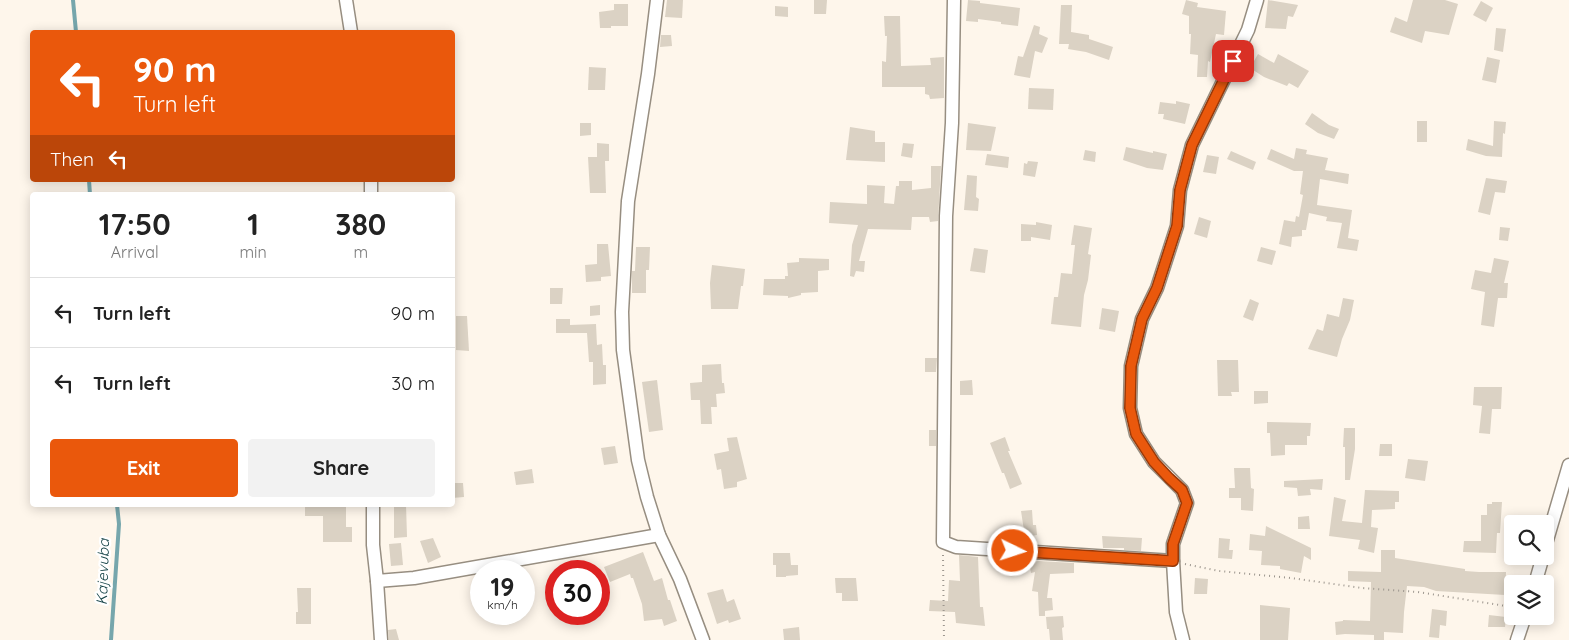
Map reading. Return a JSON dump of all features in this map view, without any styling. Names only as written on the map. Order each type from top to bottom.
[{"type":"street","points":[[346,0],[351,30]]},
{"type":"street","points":[[657,0],[648,74],[628,201],[622,312],[623,350],[638,460],[659,535],[684,588],[703,640]]},
{"type":"street","points":[[954,0],[952,123],[946,226],[943,542],[956,547],[1173,561]]},
{"type":"street","points":[[1183,640],[1176,612],[1173,544],[1187,503],[1182,490],[1154,462],[1136,434],[1130,408],[1131,366],[1142,319],[1157,288],[1177,226],[1180,190],[1192,145],[1248,30],[1257,0]]},
{"type":"street","points":[[1554,516],[1569,465]]},
{"type":"street","points":[[373,507],[373,545],[381,640]]},
{"type":"street","points":[[377,581],[414,578],[659,535]]},
{"type":"street","points":[[1517,640],[1522,625]]},
{"type":"path","points":[[943,542],[944,640]]},
{"type":"path","points":[[1173,561],[1219,571],[1291,578],[1362,588],[1418,592],[1504,606]]},
{"type":"building","points":[[667,0],[683,0],[682,18],[665,17]]},
{"type":"building","points":[[814,0],[827,0],[826,14],[814,14]]},
{"type":"building","points":[[968,0],[1020,8],[1018,26],[978,19],[978,22],[966,21]]},
{"type":"building","points":[[1186,0],[1198,3],[1197,7],[1226,11],[1224,35],[1216,34],[1210,62],[1208,61],[1207,77],[1197,77],[1198,55],[1190,54],[1191,34],[1189,34],[1189,16],[1182,14]]},
{"type":"building","points":[[1268,0],[1298,5],[1293,17],[1288,16],[1286,29],[1265,28]]},
{"type":"building","points":[[1413,0],[1445,0],[1458,4],[1449,35],[1425,31],[1422,43],[1390,32],[1395,17],[1407,22]]},
{"type":"building","points":[[1481,1],[1493,8],[1486,22],[1473,15]]},
{"type":"building","points":[[614,4],[628,4],[628,26],[600,28],[599,12],[614,10]]},
{"type":"building","points":[[1061,5],[1072,5],[1071,32],[1089,35],[1089,39],[1113,47],[1109,60],[1086,52],[1068,49],[1069,44],[1059,44]]},
{"type":"building","points":[[775,6],[788,7],[788,17],[775,16]]},
{"type":"building","points":[[884,16],[900,16],[901,66],[931,65],[930,58],[944,57],[944,98],[930,99],[929,95],[925,94],[925,87],[882,87],[882,61],[886,62],[887,36],[885,36]]},
{"type":"building","points":[[1034,25],[1040,27],[1039,34],[1048,38],[1042,53],[1035,51],[1030,78],[1014,75],[1018,56],[1023,57]]},
{"type":"building","points":[[1496,28],[1506,29],[1503,52],[1494,50]]},
{"type":"building","points":[[661,35],[671,35],[672,46],[660,47]]},
{"type":"building","points":[[1258,54],[1274,63],[1278,54],[1309,71],[1298,88],[1289,83],[1287,86],[1264,77],[1250,68]]},
{"type":"building","points":[[1487,57],[1500,60],[1496,83],[1482,80]]},
{"type":"building","points":[[589,67],[606,68],[605,90],[588,90]]},
{"type":"building","points":[[1029,88],[1054,89],[1053,110],[1028,109]]},
{"type":"building","points":[[1176,101],[1190,104],[1185,124],[1163,119],[1164,114],[1158,114],[1160,102],[1176,104]]},
{"type":"building","points":[[1312,113],[1329,125],[1339,129],[1334,139],[1318,133],[1305,124]]},
{"type":"building","points":[[1417,121],[1427,121],[1427,142],[1417,142]]},
{"type":"building","points":[[1494,121],[1506,122],[1505,134],[1503,133],[1502,157],[1486,156],[1466,150],[1468,139],[1493,146]]},
{"type":"building","points":[[580,123],[591,123],[591,135],[580,136]]},
{"type":"building","points":[[968,123],[996,127],[991,151],[966,150]]},
{"type":"building","points":[[850,127],[875,131],[875,142],[885,142],[885,162],[846,160]]},
{"type":"building","points":[[597,143],[609,144],[609,161],[605,161],[606,193],[590,193],[588,157],[597,157]]},
{"type":"building","points":[[903,143],[914,144],[912,158],[901,156]]},
{"type":"building","points":[[1126,147],[1167,154],[1163,170],[1147,168],[1123,160]]},
{"type":"building","points":[[1296,148],[1307,150],[1306,154],[1328,158],[1325,170],[1349,174],[1348,184],[1320,179],[1317,205],[1352,210],[1348,238],[1359,240],[1357,251],[1337,248],[1342,223],[1326,221],[1327,217],[1309,213],[1306,230],[1302,230],[1302,236],[1292,237],[1291,247],[1279,244],[1284,220],[1295,222],[1296,216],[1299,217],[1303,195],[1300,194],[1303,171],[1294,171],[1267,159],[1271,149],[1294,159]]},
{"type":"building","points":[[1085,150],[1096,152],[1095,162],[1083,160]]},
{"type":"building","points":[[1231,151],[1256,162],[1253,170],[1227,159]]},
{"type":"building","points":[[987,154],[1009,157],[1008,168],[985,165]]},
{"type":"building","points":[[1207,155],[1219,157],[1216,174],[1203,172]]},
{"type":"building","points":[[1028,161],[1038,162],[1035,177],[1023,175],[1024,163],[1027,164]]},
{"type":"building","points":[[931,166],[941,166],[938,221],[930,222],[929,217],[912,217],[911,230],[868,229],[859,261],[865,261],[864,272],[856,271],[854,277],[850,276],[852,245],[858,225],[829,223],[830,202],[867,204],[867,185],[885,186],[884,203],[894,204],[896,186],[899,186],[899,181],[912,181],[912,190],[931,188]]},
{"type":"building","points":[[967,175],[977,176],[976,197],[979,199],[978,211],[964,210]]},
{"type":"building","points":[[1486,178],[1507,181],[1505,193],[1495,192],[1490,215],[1478,212]]},
{"type":"building","points":[[1199,217],[1211,221],[1207,238],[1194,234]]},
{"type":"building","points":[[1036,222],[1052,225],[1050,240],[1031,237],[1031,241],[1021,241],[1021,224],[1036,225]]},
{"type":"building","points":[[1074,225],[1092,228],[1088,254],[1091,255],[1081,327],[1051,324],[1054,297],[1058,297],[1061,273],[1072,274],[1075,245],[1071,245]]},
{"type":"building","points":[[1500,227],[1510,228],[1508,241],[1499,240]]},
{"type":"building","points":[[597,244],[608,244],[611,276],[601,277],[601,281],[586,282],[585,265],[597,264]]},
{"type":"building","points":[[636,247],[650,247],[649,270],[646,270],[646,293],[632,293],[632,271],[635,271]]},
{"type":"building","points":[[1261,247],[1276,251],[1272,265],[1257,261]]},
{"type":"building","points":[[974,248],[988,250],[985,273],[970,271]]},
{"type":"building","points":[[799,258],[829,259],[829,270],[818,271],[818,292],[801,293],[801,295],[788,298],[788,296],[763,295],[764,279],[785,279],[785,276],[788,276],[787,263],[799,262]]},
{"type":"building","points":[[1494,258],[1509,261],[1504,283],[1508,283],[1507,298],[1498,298],[1494,327],[1481,325],[1485,292],[1471,289],[1475,270],[1491,273]]},
{"type":"building","points":[[712,265],[745,269],[738,309],[711,309],[710,283]]},
{"type":"building","points":[[550,288],[563,288],[562,304],[550,304]]},
{"type":"building","points":[[1343,298],[1354,300],[1350,320],[1337,357],[1308,349],[1317,329],[1323,331],[1327,314],[1339,317]]},
{"type":"building","points":[[1250,299],[1259,303],[1253,321],[1243,317]]},
{"type":"building","points":[[600,305],[600,315],[590,316],[590,306]]},
{"type":"building","points":[[1102,308],[1119,311],[1115,332],[1099,329]]},
{"type":"building","points":[[456,316],[467,316],[469,351],[456,350]]},
{"type":"building","points":[[556,319],[570,319],[570,325],[596,324],[597,345],[602,344],[603,365],[606,365],[606,384],[593,385],[593,362],[589,362],[587,333],[556,333]]},
{"type":"building","points":[[925,358],[937,358],[936,372],[925,372]]},
{"type":"building","points":[[1217,360],[1238,360],[1239,392],[1231,392],[1232,396],[1218,396]]},
{"type":"building","points":[[721,364],[722,383],[724,383],[725,393],[716,394],[717,407],[711,407],[712,424],[701,424],[700,400],[691,400],[690,383],[702,382],[702,365]]},
{"type":"building","points":[[657,380],[663,430],[649,432],[642,382]]},
{"type":"building","points":[[972,380],[973,395],[960,395],[960,381]]},
{"type":"building","points":[[1474,387],[1502,387],[1501,409],[1492,409],[1490,434],[1479,433],[1482,406],[1473,405]]},
{"type":"building","points":[[1254,391],[1268,391],[1268,403],[1254,404]]},
{"type":"building","points":[[1267,422],[1311,423],[1310,436],[1307,436],[1307,445],[1285,445],[1285,455],[1271,456],[1270,433],[1267,433]]},
{"type":"building","points":[[1344,428],[1355,428],[1355,449],[1350,480],[1345,480]]},
{"type":"building","points":[[929,430],[936,430],[936,446],[929,446]]},
{"type":"building","points":[[737,437],[747,479],[737,482],[737,487],[724,489],[721,469],[717,470],[714,454],[729,451],[727,438]]},
{"type":"building","points":[[1005,437],[1010,451],[1008,451],[1022,484],[1010,489],[990,443]]},
{"type":"building","points":[[1380,444],[1392,444],[1392,456],[1379,456]]},
{"type":"building","points":[[615,446],[618,463],[604,465],[601,448]]},
{"type":"building","points":[[1408,459],[1428,461],[1425,481],[1405,478]]},
{"type":"building","points":[[1234,468],[1250,468],[1251,488],[1254,489],[1253,511],[1241,510],[1241,498],[1229,498],[1229,488],[1235,488]]},
{"type":"building","points":[[532,469],[534,483],[516,485],[514,472]]},
{"type":"building","points":[[1323,479],[1322,490],[1310,489],[1311,495],[1298,496],[1297,488],[1284,487],[1284,481]]},
{"type":"building","points":[[455,483],[463,483],[464,497],[455,498]]},
{"type":"building","points":[[1365,490],[1399,491],[1399,502],[1395,502],[1395,509],[1372,510],[1371,527],[1378,528],[1374,553],[1358,549],[1360,540],[1329,536],[1334,497],[1346,500],[1342,521],[1362,523]]},
{"type":"building","points":[[1492,502],[1502,502],[1500,533],[1497,533],[1496,553],[1463,552],[1464,541],[1481,541],[1481,515],[1487,515],[1487,504],[1492,504]]},
{"type":"building","points":[[305,507],[346,507],[346,527],[352,527],[352,542],[323,542],[323,516],[305,516]]},
{"type":"building","points":[[394,507],[406,507],[407,537],[394,538]]},
{"type":"building","points":[[1032,510],[1033,525],[1036,525],[1037,535],[1025,537],[1021,511]]},
{"type":"building","points":[[1309,516],[1310,529],[1298,529],[1298,517]]},
{"type":"building","points":[[1266,526],[1311,548],[1311,560],[1304,556],[1301,573],[1280,569],[1280,566],[1261,565],[1262,551],[1249,550],[1250,534],[1265,536]]},
{"type":"building","points":[[1102,536],[1142,538],[1141,551],[1124,550],[1124,548],[1103,548]]},
{"type":"building","points":[[433,538],[441,557],[428,563],[420,541]]},
{"type":"building","points":[[1219,538],[1230,539],[1229,550],[1233,550],[1232,559],[1218,558]]},
{"type":"building","points":[[401,543],[403,565],[391,566],[389,544]]},
{"type":"building","points":[[1381,550],[1395,550],[1395,558],[1465,569],[1465,571],[1506,572],[1506,575],[1504,575],[1504,595],[1436,591],[1424,587],[1407,586],[1403,633],[1384,632],[1384,640],[1374,640],[1374,635],[1336,635],[1335,622],[1343,620],[1370,621],[1371,582],[1348,581],[1348,571],[1381,572]]},
{"type":"building","points":[[643,552],[654,581],[662,578],[668,600],[670,600],[677,621],[664,626],[662,619],[644,621],[642,604],[633,578],[631,578],[630,574],[610,582],[610,565]]},
{"type":"building","points":[[773,553],[790,553],[791,565],[798,565],[798,575],[776,577]]},
{"type":"building","points":[[959,555],[978,557],[980,607],[983,607],[985,626],[956,623],[955,612],[929,611],[930,600],[948,601],[949,580],[960,581]]},
{"type":"building","points":[[1029,562],[1074,563],[1074,573],[1050,574],[1047,598],[1052,598],[1053,610],[1045,611],[1045,616],[1039,616],[1038,592],[1032,591],[1035,572],[1031,573]]},
{"type":"building","points":[[835,578],[856,578],[858,601],[842,601],[842,593],[836,593]]},
{"type":"building","points":[[1195,578],[1208,579],[1207,594],[1194,594]]},
{"type":"building","points":[[297,588],[311,588],[311,624],[296,624],[296,612],[298,612]]},
{"type":"building","points":[[723,589],[727,602],[734,599],[741,619],[729,623],[728,620],[717,624],[707,593]]},
{"type":"building","points":[[1260,605],[1290,608],[1288,640],[1260,640]]},
{"type":"building","points":[[1432,609],[1447,611],[1446,626],[1440,625],[1439,638],[1429,637]]},
{"type":"building","points":[[1489,615],[1504,617],[1505,627],[1488,627]]},
{"type":"building","points":[[1063,616],[1063,640],[1050,640],[1046,617]]},
{"type":"building","points":[[799,627],[800,640],[784,640],[783,629]]},
{"type":"building","points":[[396,629],[399,640],[389,640],[388,630]]},
{"type":"waterway","name":"Kajevuba","points":[[73,0],[76,30]]},
{"type":"waterway","name":"Kajevuba","points":[[89,182],[90,192]]},
{"type":"waterway","name":"Kajevuba","points":[[111,640],[119,524],[117,507]]},
{"type":"route","points":[[1013,551],[1173,561],[1173,544],[1187,503],[1182,490],[1154,462],[1136,434],[1130,408],[1131,366],[1142,319],[1157,288],[1177,226],[1180,190],[1192,145],[1233,61]]}]
